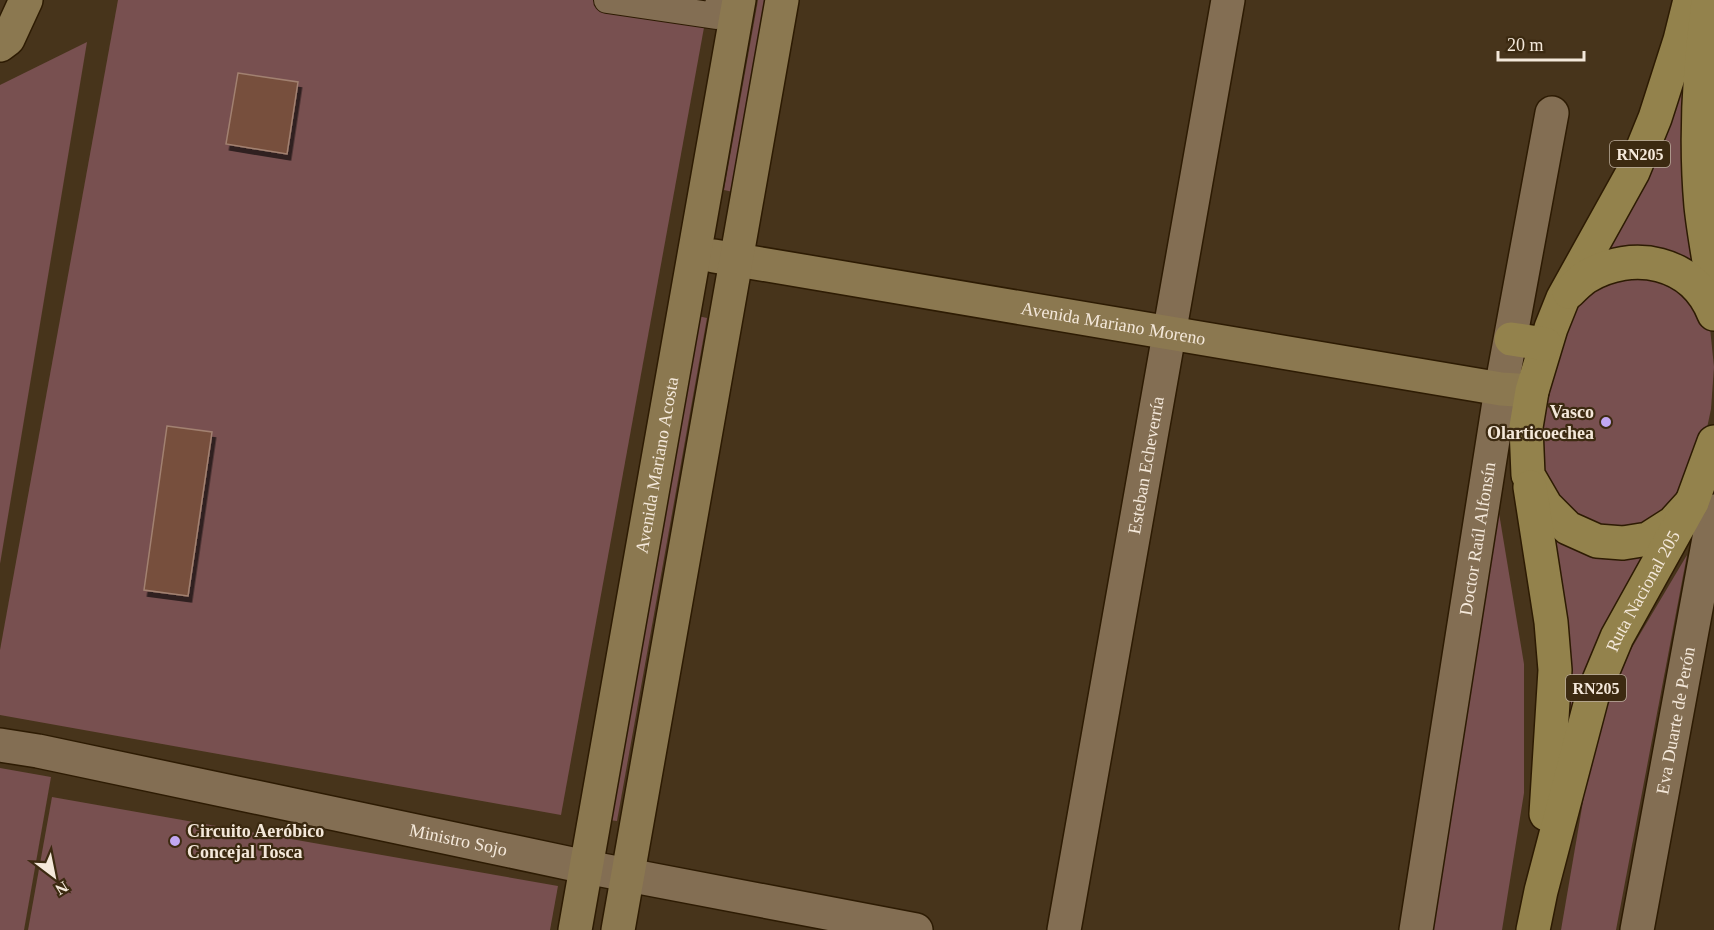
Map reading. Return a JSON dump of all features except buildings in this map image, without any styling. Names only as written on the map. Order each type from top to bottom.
[{"type":"main road","points":[[0,45],[8,39],[26,0]]},
{"type":"main road","name":"Avenida Mariano Acosta","points":[[575,930],[739,0]]},
{"type":"main road","points":[[618,930],[782,0]]},
{"type":"main road","name":"Ruta Nacional 205","points":[[1541,891],[1555,670],[1551,622],[1528,475],[1526,427],[1517,390],[1545,344],[1563,298],[1633,172],[1658,107],[1680,40],[1690,0]]},
{"type":"main road","points":[[1708,0],[1698,124],[1701,206],[1714,293]]},
{"type":"main road","name":"Avenida Mariano Moreno","points":[[695,252],[1517,390]]},
{"type":"main road","name":"Ruta Nacional 205","points":[[1563,298],[1584,278],[1599,271],[1624,263],[1649,262],[1671,269],[1692,280],[1709,302],[1714,315]]},
{"type":"main road","points":[[1511,339],[1545,344]]},
{"type":"main road","name":"Ruta Nacional 205","points":[[1533,930],[1541,891],[1593,697],[1617,637],[1703,507],[1711,460]]},
{"type":"main road","name":"Ruta Nacional 205","points":[[1528,475],[1546,506],[1568,528],[1598,541],[1623,543],[1648,539],[1703,507]]},
{"type":"street","points":[[608,0],[716,16],[718,0]]},
{"type":"street","name":"Esteban Echeverría","points":[[1064,930],[1228,0]]},
{"type":"street","name":"Doctor Raúl Alfonsín","points":[[1416,930],[1517,390],[1511,339],[1552,112]]},
{"type":"street","name":"Eva Duarte de Perón","points":[[1637,930],[1703,507]]},
{"type":"street","name":"Ministro Sojo","points":[[0,745],[59,755],[586,867],[916,930]]},
{"type":"shaded area","points":[[118,0],[709,0],[561,815],[0,715],[0,650]]},
{"type":"shaded area","points":[[758,0],[767,0],[733,192],[724,190]]},
{"type":"shaded area","points":[[1689,35],[1704,283],[1594,260]]},
{"type":"shaded area","points":[[87,42],[0,564],[0,85]]},
{"type":"shaded area","points":[[1648,275],[1680,289],[1710,328],[1714,367],[1711,409],[1703,447],[1690,482],[1663,516],[1627,529],[1596,526],[1566,510],[1540,467],[1538,435],[1563,318],[1591,287]]},
{"type":"shaded area","points":[[698,316],[707,318],[617,821],[608,820]]},
{"type":"shaded area","points":[[1497,501],[1524,664],[1524,793],[1502,930],[1426,930]]},
{"type":"shaded area","points":[[1545,523],[1652,551],[1564,769]]},
{"type":"shaded area","points":[[1687,555],[1616,930],[1561,930],[1586,784],[1602,718],[1624,661]]},
{"type":"shaded area","points":[[0,768],[51,777],[24,930],[0,930]]},
{"type":"shaded area","name":"Circuito Aeróbico Concejal Tosca","points":[[52,797],[558,886],[550,930],[28,930]]},
{"type":"place","name":"Vasco Olarticoechea","points":[[1606,422]]},
{"type":"place","name":"Circuito Aeróbico Concejal Tosca","points":[[175,841]]}]
